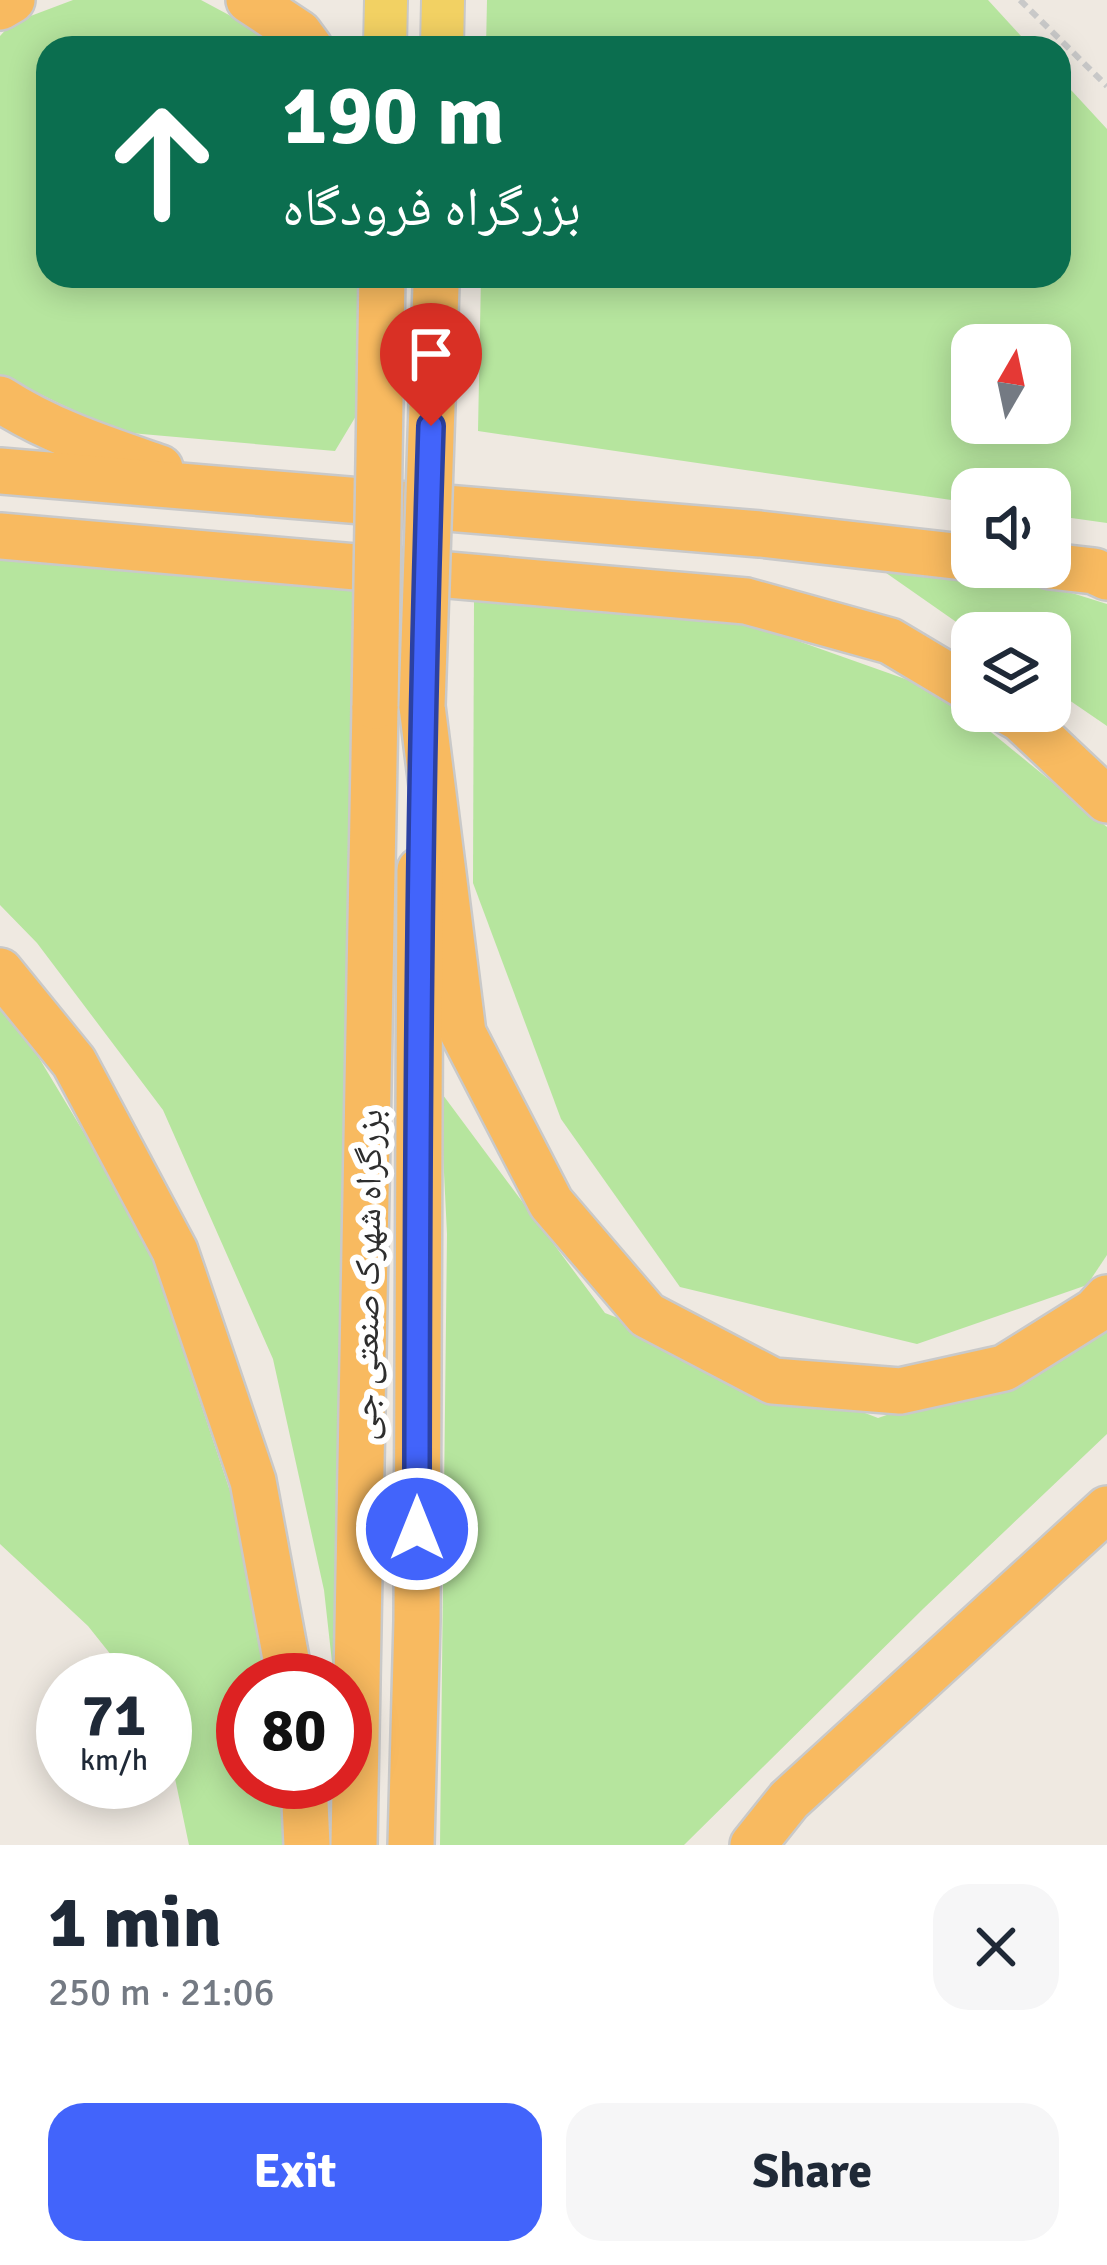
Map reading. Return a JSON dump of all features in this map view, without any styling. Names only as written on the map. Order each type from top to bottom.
[{"type":"highway","points":[[0,8],[12,0]]},
{"type":"highway","points":[[249,0],[300,36]]},
{"type":"highway","name":"بزرگراه شهرک صنعتی جی","points":[[354,1845],[382,288]]},
{"type":"highway","points":[[436,288],[422,706],[463,1033],[551,1204],[647,1315],[773,1381],[900,1391],[1004,1368],[1095,1311],[1107,1298]]},
{"type":"highway","points":[[0,399],[93,445],[226,489]]},
{"type":"highway","points":[[0,471],[760,534],[951,556]]},
{"type":"highway","points":[[0,536],[746,601],[890,641],[951,677]]},
{"type":"highway","points":[[1071,568],[1107,577]]},
{"type":"highway","name":"بزرگراه شهرک صنعتی جی","points":[[411,1845],[417,1621],[422,706]]},
{"type":"highway","points":[[1035,732],[1107,800]]},
{"type":"highway","points":[[0,971],[74,1062],[175,1251],[253,1481],[285,1653]]},
{"type":"highway","points":[[753,1845],[789,1800],[1107,1509]]},
{"type":"highway","points":[[305,1809],[307,1845]]},
{"type":"main road","points":[[385,36],[386,0]]},
{"type":"main road","points":[[442,36],[443,0]]},
{"type":"path","points":[[1020,0],[1056,36]]},
{"type":"path","points":[[1071,50],[1107,86]]},
{"type":"green space","points":[[73,0],[201,0],[268,36],[36,36],[36,288],[362,288],[356,416],[335,451],[119,432],[0,375],[0,36],[12,23]]},
{"type":"green space","points":[[487,0],[988,0],[1021,36],[486,36]]},
{"type":"green space","points":[[1071,90],[1107,129],[1107,523],[1071,518],[1071,468],[951,468],[951,500],[478,431],[481,288],[1071,288]]},
{"type":"green space","points":[[0,558],[354,582],[339,1653],[331,1653],[324,1590],[273,1359],[163,1110],[37,943],[0,905]]},
{"type":"green space","points":[[879,568],[951,575],[951,588],[1056,588],[1107,604],[1107,726],[1071,701],[1071,612],[951,612],[951,618]]},
{"type":"green space","points":[[474,600],[736,619],[942,692],[951,699],[951,732],[991,732],[1107,827],[1107,1255],[1087,1285],[917,1344],[680,1287],[561,1119],[473,883]]},
{"type":"green space","points":[[0,993],[143,1231],[234,1503],[265,1653],[216,1653],[216,1809],[282,1809],[282,1845],[189,1845],[181,1809],[192,1809],[192,1653],[110,1653],[88,1626],[0,1544]]},
{"type":"green space","points":[[440,1091],[605,1313],[878,1418],[1077,1350],[1107,1315],[1107,1434],[684,1845],[440,1845],[447,1234]]},
{"type":"route","points":[[417,1529],[418,980],[431,426]]}]
